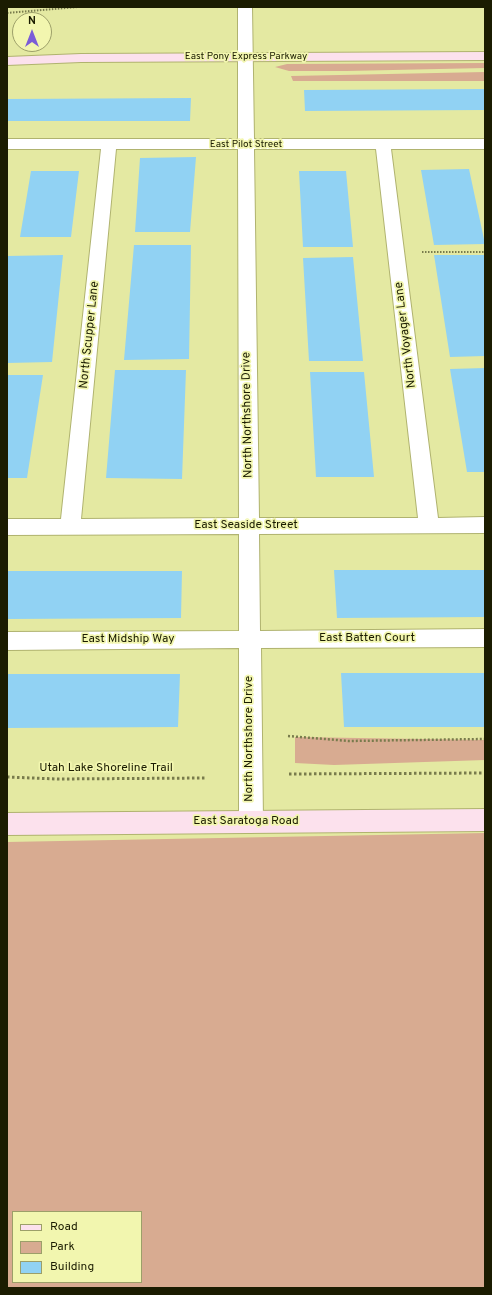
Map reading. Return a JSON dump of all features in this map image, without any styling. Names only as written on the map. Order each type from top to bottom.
[{"type":"main road","name":"East Pony Express Parkway","points":[[7,61],[81,58],[485,56]]},
{"type":"main road","name":"East Saratoga Road","points":[[7,824],[485,820]]},
{"type":"street","name":"North Northshore Drive","points":[[245,7],[251,822]]},
{"type":"street","name":"East Pilot Street","points":[[7,144],[485,144]]},
{"type":"street","name":"North Scupper Lane","points":[[70,526],[109,144]]},
{"type":"street","name":"North Voyager Lane","points":[[383,144],[429,525]]},
{"type":"street","name":"East Seaside Street","points":[[7,526],[485,525]]},
{"type":"street","name":"East Batten Court","points":[[250,639],[485,638]]},
{"type":"street","name":"East Midship Way","points":[[7,641],[250,639]]},
{"type":"path","points":[[7,14],[78,7]]},
{"type":"path","points":[[396,252],[485,252]]},
{"type":"path","points":[[288,736],[349,741],[485,739]]},
{"type":"path","points":[[289,774],[485,773]]},
{"type":"path","name":"Utah Lake Shoreline Trail","points":[[7,777],[57,779],[204,778]]},
{"type":"green space","points":[[485,63],[485,68],[347,71],[289,71],[275,67],[287,64]]},
{"type":"green space","points":[[485,72],[485,81],[293,81],[291,76]]},
{"type":"green space","points":[[295,737],[485,740],[485,760],[334,765],[295,763]]},
{"type":"green space","points":[[485,833],[485,1288],[7,1288],[7,842]]},
{"type":"building","points":[[485,89],[485,110],[305,111],[304,90]]},
{"type":"building","points":[[191,98],[190,121],[7,121],[7,99]]},
{"type":"building","points":[[196,157],[190,232],[135,232],[140,158]]},
{"type":"building","points":[[469,169],[485,244],[434,245],[421,170]]},
{"type":"building","points":[[31,171],[79,171],[71,237],[20,237]]},
{"type":"building","points":[[299,171],[346,171],[353,247],[303,247]]},
{"type":"building","points":[[134,245],[191,245],[189,359],[124,360]]},
{"type":"building","points":[[63,255],[52,362],[7,363],[7,256]]},
{"type":"building","points":[[434,255],[485,255],[485,356],[450,357]]},
{"type":"building","points":[[353,257],[363,361],[309,361],[303,258]]},
{"type":"building","points":[[485,368],[485,472],[467,472],[450,369]]},
{"type":"building","points":[[115,370],[186,370],[182,479],[106,478]]},
{"type":"building","points":[[310,372],[364,372],[374,477],[316,477]]},
{"type":"building","points":[[7,375],[43,375],[27,478],[7,478]]},
{"type":"building","points":[[334,570],[485,570],[485,617],[337,618]]},
{"type":"building","points":[[7,571],[182,571],[181,618],[7,619]]},
{"type":"building","points":[[341,673],[485,673],[485,727],[344,727]]},
{"type":"building","points":[[7,674],[180,674],[178,727],[7,728]]}]
